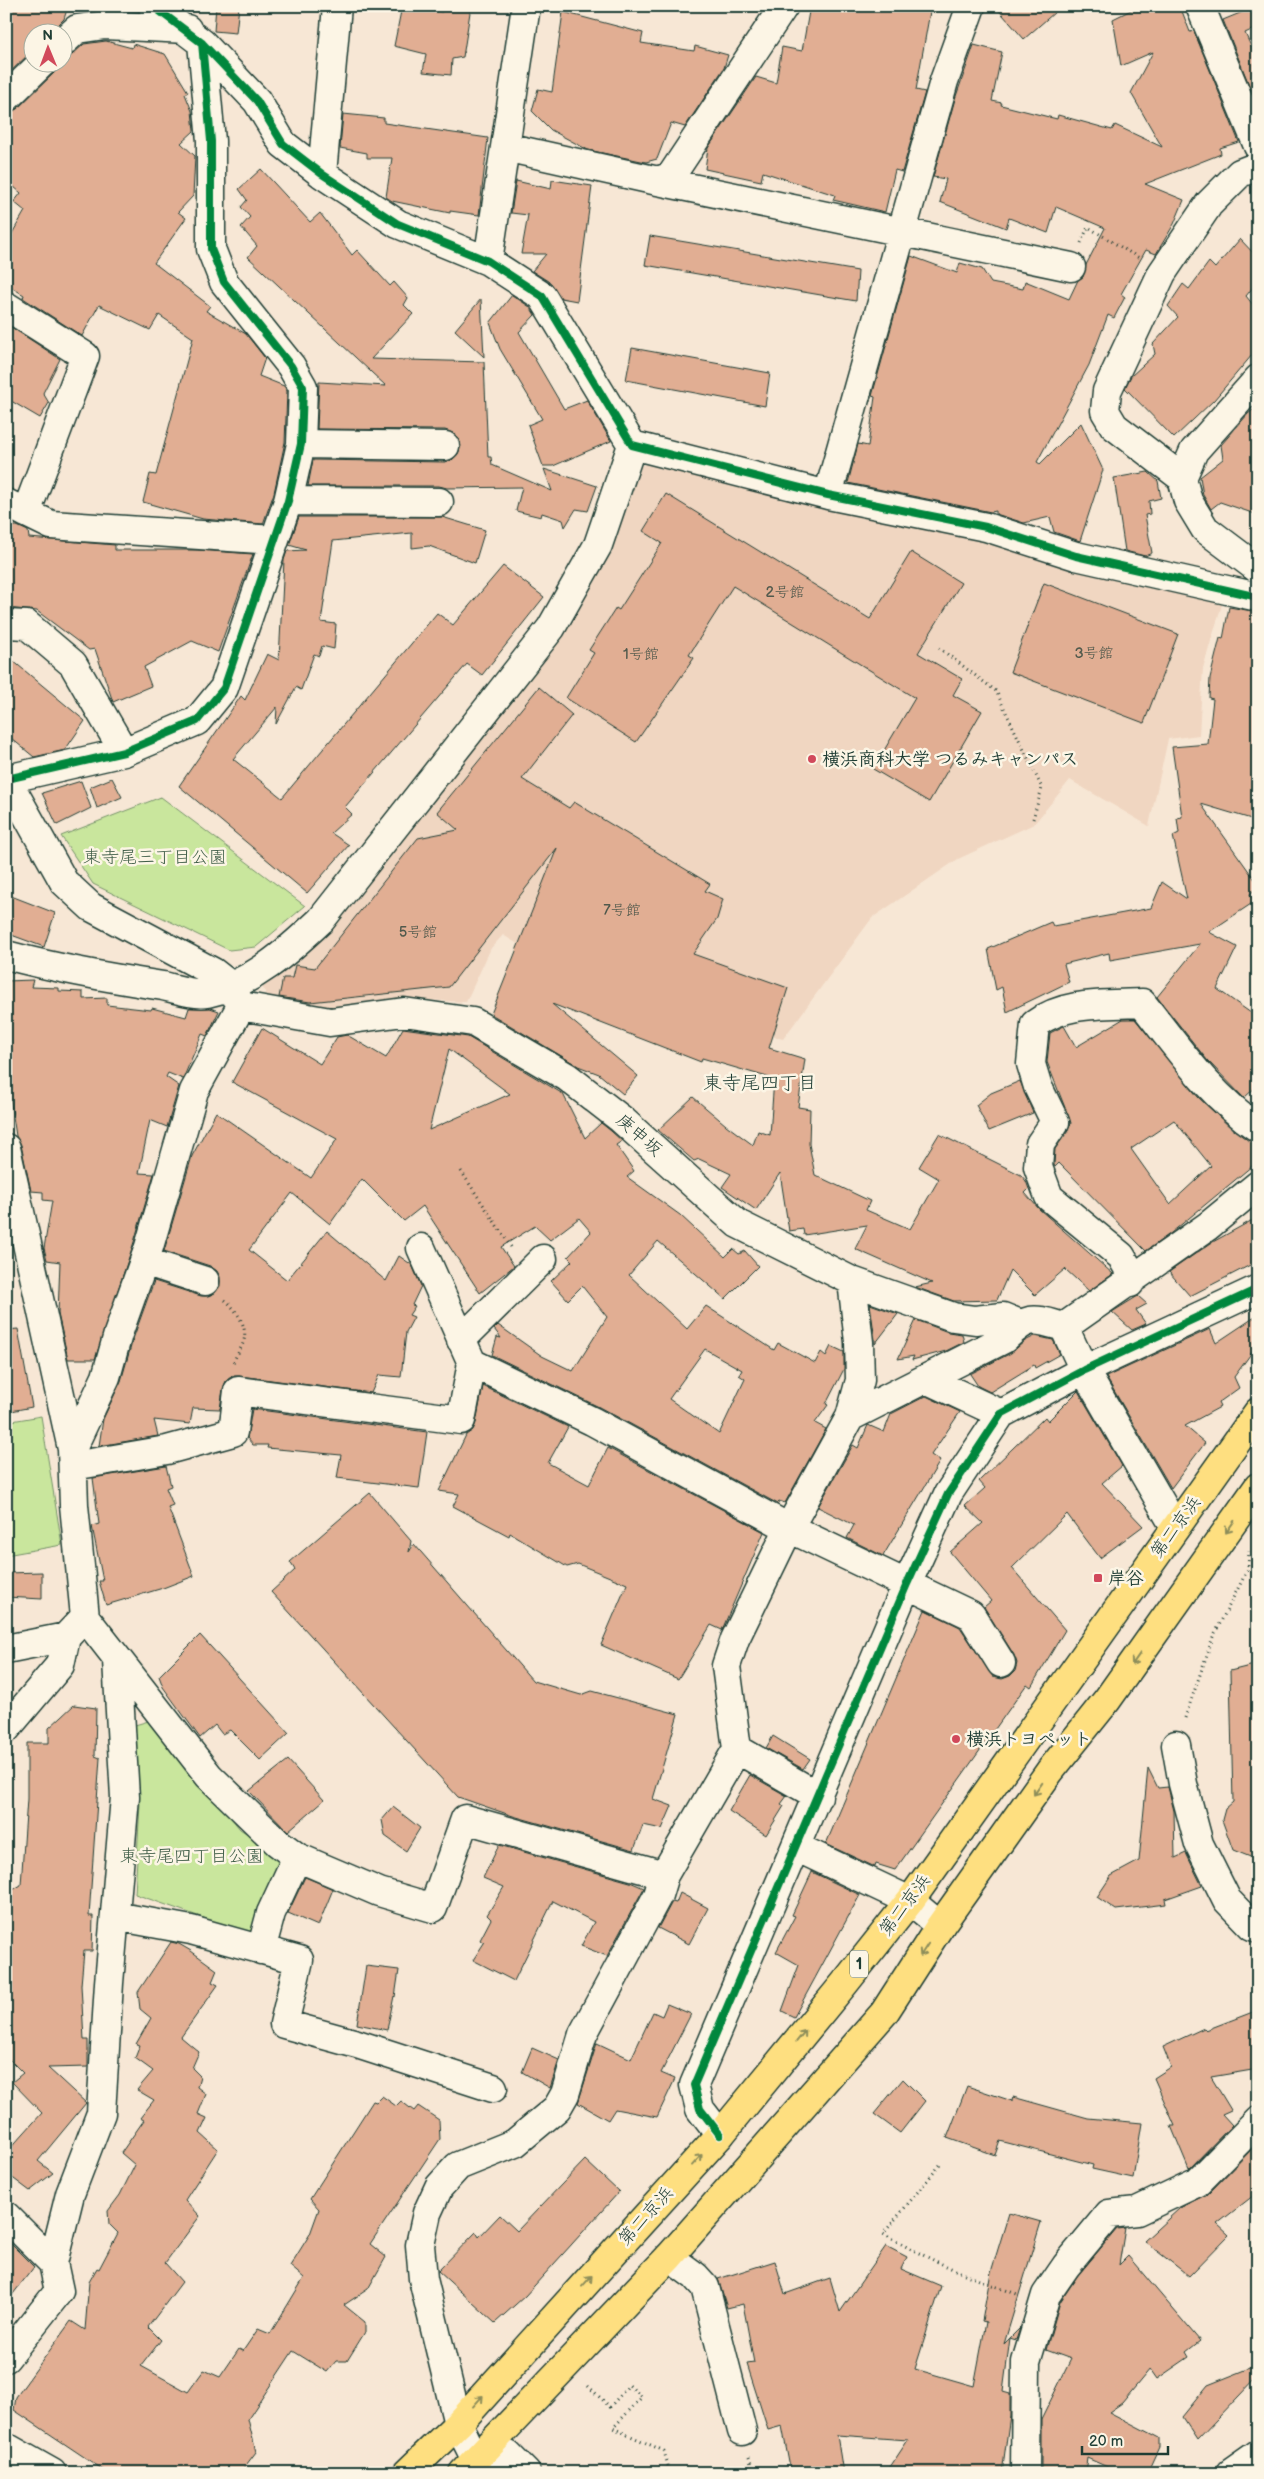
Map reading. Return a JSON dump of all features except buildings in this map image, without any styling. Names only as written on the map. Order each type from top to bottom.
[{"type":"highway","name":"第二京浜","points":[[407,2473],[458,2424],[720,2135],[910,1901],[1258,1412]]},
{"type":"highway","points":[[472,2468],[669,2257],[884,2013],[940,1926],[1050,1771],[1107,1700],[1258,1487]]},
{"type":"street","points":[[153,6],[194,36],[258,101],[283,144],[322,174],[398,224],[488,261],[542,296],[632,445],[828,495],[986,527],[1076,556],[1258,597]]},
{"type":"street","points":[[322,174],[337,6]]},
{"type":"street","points":[[488,261],[526,6]]},
{"type":"street","points":[[658,181],[671,176],[784,6]]},
{"type":"street","points":[[828,495],[944,81],[971,6]]},
{"type":"street","points":[[1200,6],[1258,146]]},
{"type":"street","points":[[72,34],[77,29],[106,24],[194,36]]},
{"type":"street","points":[[194,36],[211,142],[211,249],[224,282],[291,366],[303,387],[304,414],[301,444],[288,501],[224,688],[197,721],[124,752],[7,778],[64,882],[91,907],[213,972],[236,996]]},
{"type":"street","points":[[6,98],[33,72]]},
{"type":"street","points":[[505,147],[658,181],[1071,267]]},
{"type":"street","points":[[1258,166],[1240,173],[1209,204],[1162,274],[1107,391],[1105,411],[1114,426],[1182,478],[1188,501],[1205,529],[1258,569]]},
{"type":"street","points":[[6,306],[85,356],[16,508],[51,525],[275,540]]},
{"type":"street","points":[[1182,478],[1194,451],[1258,379]]},
{"type":"street","points":[[301,444],[445,446]]},
{"type":"street","points":[[72,1457],[106,1378],[118,1334],[144,1261],[194,1091],[236,996],[265,967],[287,951],[321,920],[551,628],[598,546],[632,445]]},
{"type":"street","points":[[288,501],[439,502]]},
{"type":"street","points":[[6,624],[27,625],[73,664],[124,752]]},
{"type":"street","points":[[6,955],[64,970],[205,993],[236,996]]},
{"type":"street","name":"庚申坂","points":[[236,996],[330,1022],[404,1012],[473,1022],[567,1076],[621,1119],[738,1224],[852,1281],[953,1318],[975,1320],[1003,1317],[1020,1324]]},
{"type":"street","points":[[1130,1283],[1128,1268],[1121,1256],[1049,1198],[1038,1167],[1040,1144],[1055,1122],[1038,1087],[1031,1064],[1035,1024],[1070,1007],[1142,1004],[1196,1073],[1222,1099],[1258,1128]]},
{"type":"street","points":[[6,1148],[72,1457],[85,1617],[209,1776],[263,1830],[297,1856],[379,1892],[433,1908],[465,1820],[664,1875]]},
{"type":"street","points":[[850,1417],[1004,1339],[1020,1324],[1034,1319],[1064,1327],[1130,1283],[1208,1226],[1258,1185]]},
{"type":"street","points":[[72,1457],[167,1450],[234,1432],[238,1390],[461,1420],[467,1351],[421,1248]]},
{"type":"street","points":[[144,1261],[205,1280]]},
{"type":"street","points":[[467,1351],[536,1266]]},
{"type":"street","points":[[526,2473],[508,2455],[472,2468],[458,2424],[422,2278],[420,2245],[427,2213],[439,2187],[458,2166],[515,2143],[565,2094],[584,2034],[658,1896],[664,1875],[737,1749],[726,1666],[735,1639],[789,1528],[850,1417],[860,1380],[859,1342],[852,1281]]},
{"type":"street","points":[[720,2135],[700,2109],[694,2085],[907,1584],[948,1494],[1001,1414],[1084,1370],[1258,1288]]},
{"type":"street","points":[[1064,1327],[1084,1370],[1175,1527]]},
{"type":"street","points":[[467,1351],[789,1528],[971,1615],[1001,1663]]},
{"type":"street","points":[[926,1378],[1001,1414]]},
{"type":"street","points":[[6,1729],[60,1665],[66,1637],[85,1617]]},
{"type":"street","points":[[6,1649],[66,1637]]},
{"type":"street","points":[[6,2358],[58,2291],[53,2263],[70,2194],[101,2113],[109,1983],[125,1796],[117,1660]]},
{"type":"street","points":[[1176,1745],[1183,1784],[1199,1844],[1226,1900],[1252,1926],[1258,1928]]},
{"type":"street","points":[[737,1749],[818,1796]]},
{"type":"street","points":[[796,1847],[910,1901],[940,1926]]},
{"type":"street","points":[[261,1950],[271,1913],[297,1856]]},
{"type":"street","points":[[115,1916],[192,1930],[299,1960],[284,2024],[357,2044],[493,2088]]},
{"type":"street","points":[[1025,2473],[1026,2362],[1046,2295],[1066,2266],[1109,2214],[1137,2211],[1198,2182],[1258,2121]]},
{"type":"street","points":[[6,2216],[53,2263]]},
{"type":"street","points":[[669,2257],[695,2276],[705,2287],[742,2431]]},
{"type":"street","points":[[6,2447],[52,2473]]},
{"type":"street","points":[[1231,2473],[1258,2454]]},
{"type":"path","points":[[1085,235],[1088,227],[1112,241]]},
{"type":"path","points":[[939,648],[996,691],[1042,788],[1033,819]]},
{"type":"path","points":[[461,1171],[536,1266]]},
{"type":"path","points":[[205,1280],[210,1289],[236,1312],[244,1332],[244,1340],[232,1369]]},
{"type":"path","points":[[1176,1745],[1212,1637],[1248,1569],[1249,1550]]},
{"type":"path","points":[[940,2165],[883,2234],[927,2258],[987,2284],[1044,2303]]},
{"type":"path","points":[[588,2386],[610,2407],[628,2385],[642,2397],[613,2428],[664,2451],[670,2473]]},
{"type":"shaded area","name":"横浜商科大学 つるみキャンパス","points":[[652,462],[989,538],[1223,601],[1203,668],[1199,735],[1168,739],[1149,826],[1070,780],[1034,824],[958,859],[872,918],[783,1039],[690,1015],[601,973],[518,944],[503,935],[491,948],[466,1002],[405,999],[329,1011],[272,1004],[260,983],[560,630],[610,554],[636,467]]},
{"type":"green space","name":"東寺尾三丁目公園","points":[[161,797],[305,906],[256,947],[229,950],[93,884],[61,836]]},
{"type":"green space","points":[[41,1416],[62,1545],[6,1555],[6,1422]]},
{"type":"green space","name":"東寺尾四丁目公園","points":[[152,1720],[240,1829],[285,1859],[255,1936],[135,1894],[140,1804],[135,1725]]},
{"type":"cycle path","points":[[153,6],[202,43],[257,101],[283,144],[322,174],[398,224],[488,261],[542,296],[632,445],[828,495],[986,527],[1076,556],[1258,597]]},
{"type":"cycle path","points":[[7,779],[124,752],[197,721],[224,688],[288,501],[301,444],[303,387],[291,366],[224,282],[211,249],[211,141],[202,43]]},
{"type":"cycle path","points":[[720,2135],[700,2109],[694,2085],[907,1584],[948,1494],[1001,1414],[1084,1370],[1258,1289]]},
{"type":"place","name":"横浜商科大学 つるみキャンパス","points":[[812,759]]},
{"type":"place","name":"岸谷","points":[[1098,1578]]},
{"type":"place","name":"横浜トヨペット","points":[[956,1739]]},
{"type":"district","name":"東寺尾四丁目","points":[[760,1083]]}]
